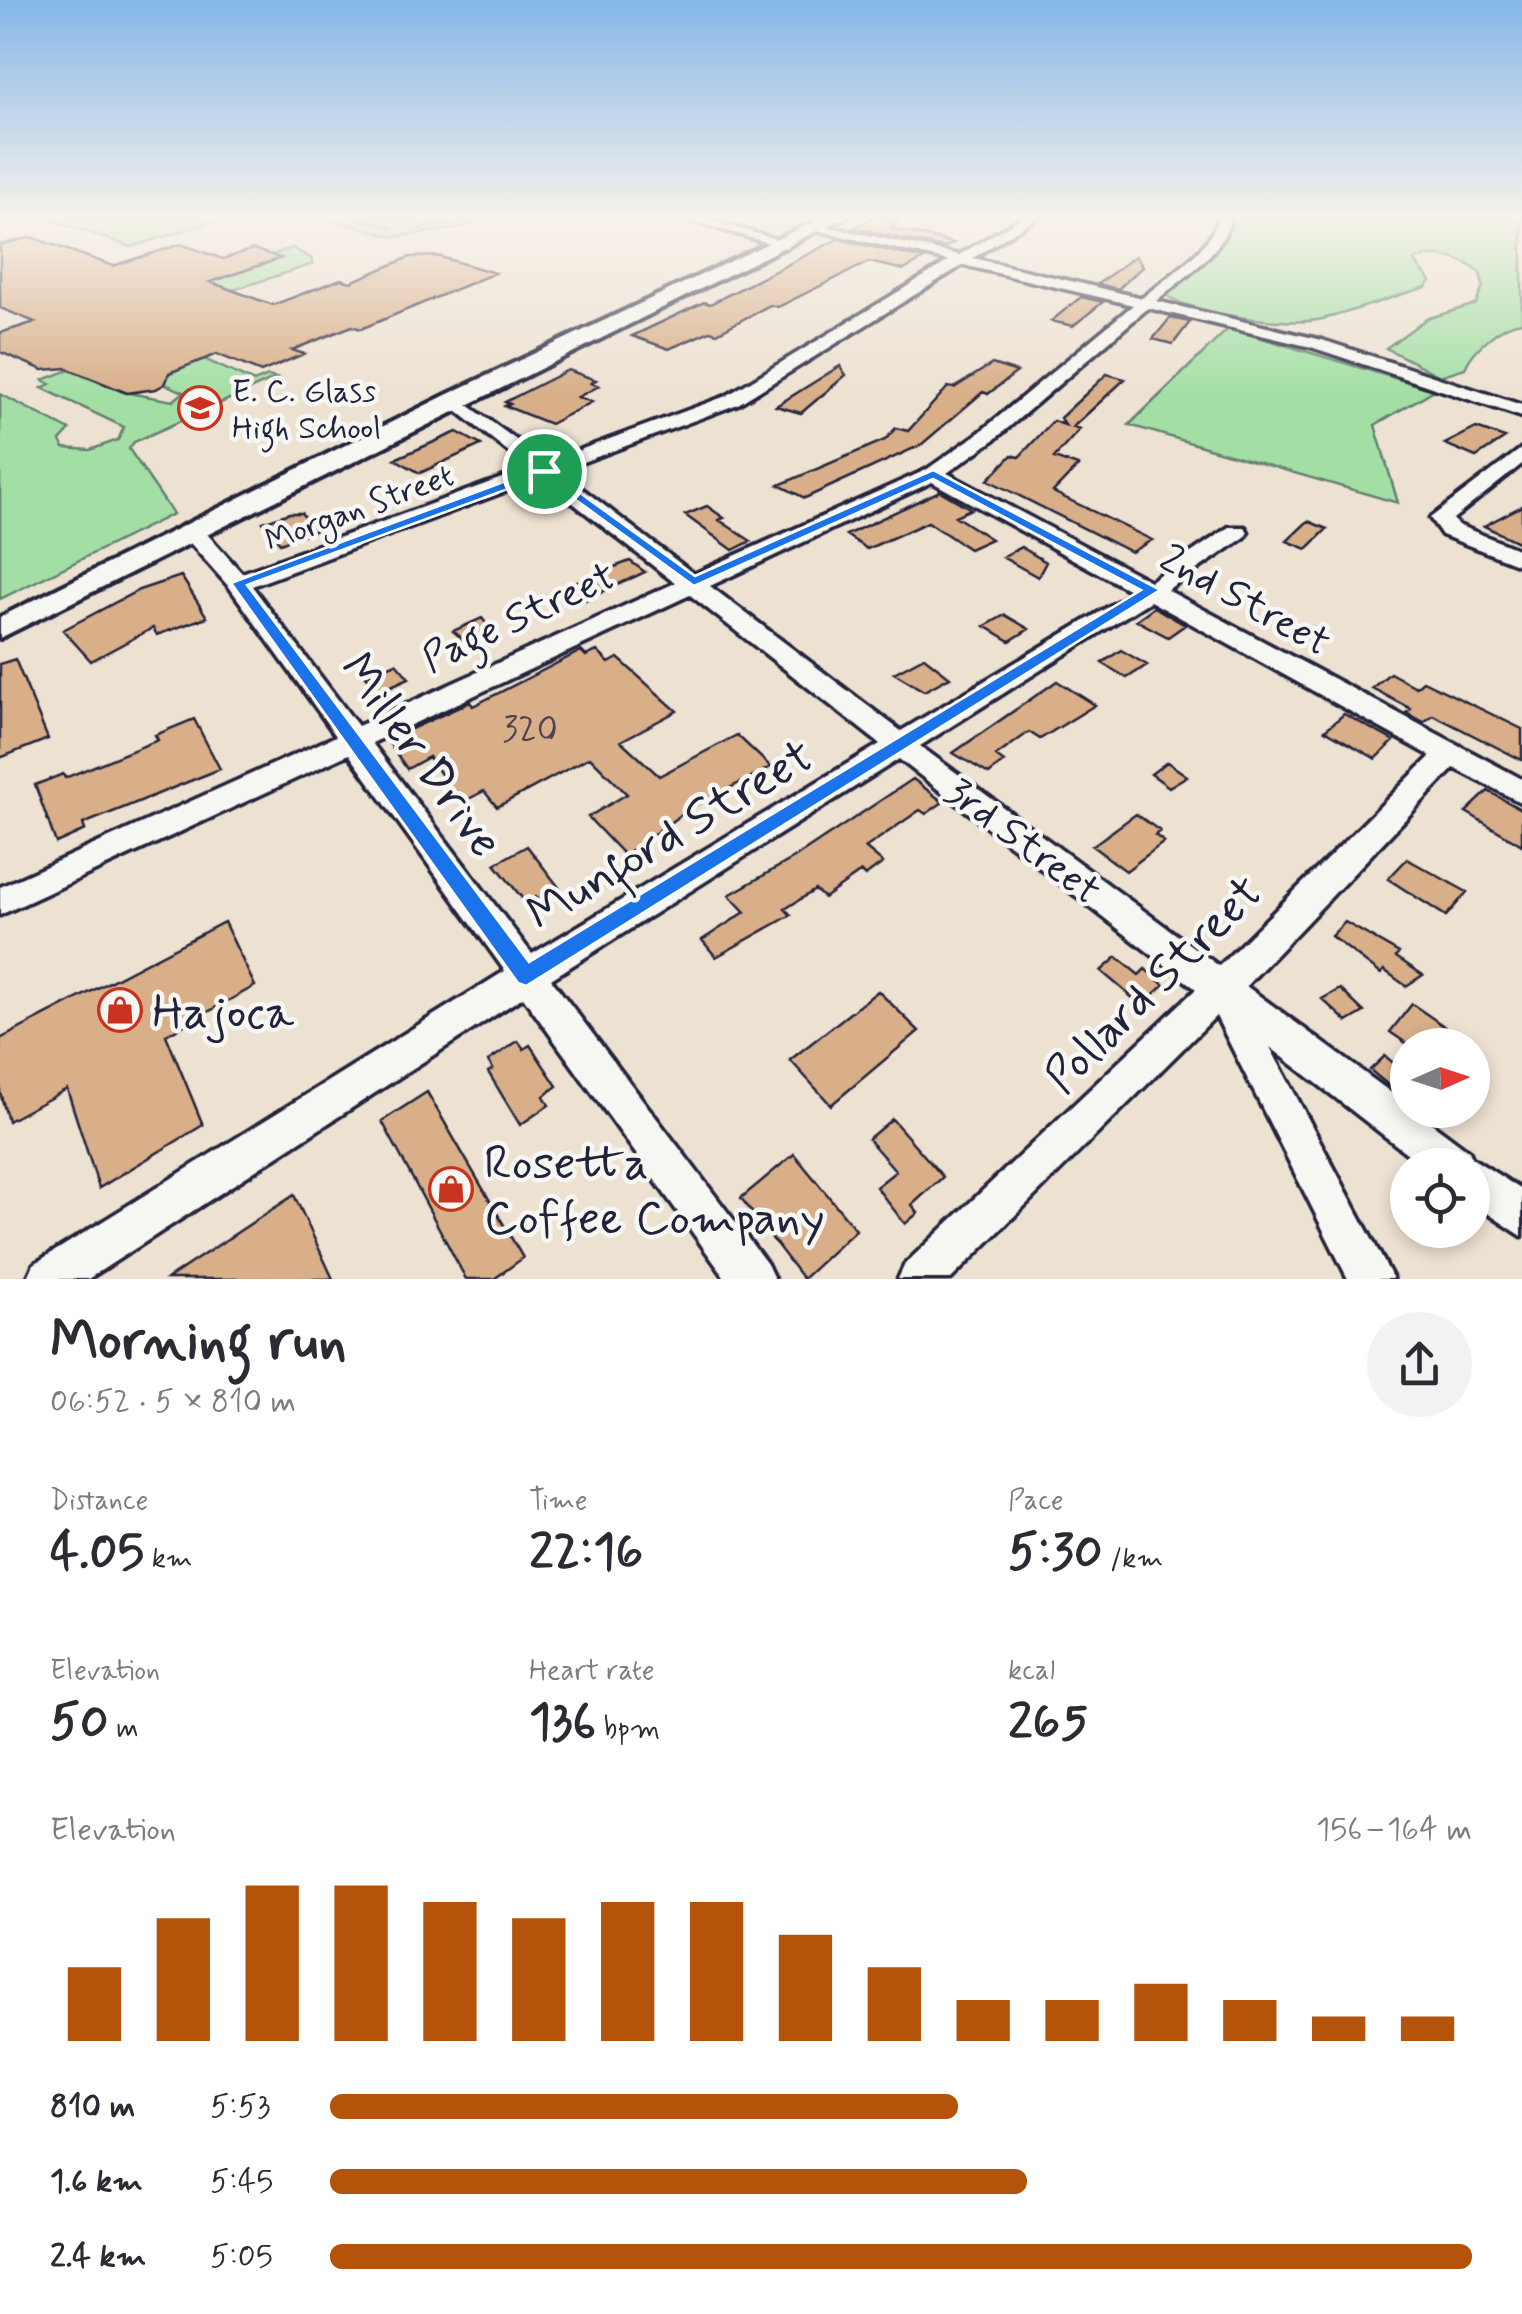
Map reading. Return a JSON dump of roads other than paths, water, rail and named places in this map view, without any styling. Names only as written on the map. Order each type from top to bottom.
[{"type":"main road","points":[[5,626],[454,400],[719,276]]},
{"type":"street","name":"Morgan Street","points":[[238,583],[732,400],[935,276]]},
{"type":"street","points":[[1029,276],[1316,344],[1522,410]]},
{"type":"street","name":"Page Street","points":[[0,902],[933,474],[987,436],[1176,276]]},
{"type":"street","name":"3rd Street","points":[[454,400],[901,746],[1433,1148]]},
{"type":"street","points":[[1522,454],[1441,518],[1450,530],[1522,559]]},
{"type":"street","name":"2nd Street","points":[[933,474],[1522,792]]},
{"type":"street","name":"Miller Drive","points":[[191,530],[238,583],[752,1279]]},
{"type":"street","name":"Munford Street","points":[[50,1279],[526,976],[1152,590],[1237,532]]},
{"type":"street","name":"Pollard Street","points":[[920,1279],[1221,988],[1450,754]]},
{"type":"street","points":[[1221,988],[1371,1279]]},
{"type":"street","points":[[1490,1192],[1522,1216]]},
{"type":"place","name":"E. C. Glass High School","points":[[200,408]]},
{"type":"place","name":"Hajoca","points":[[120,1010]]},
{"type":"place","name":"Rosetta Coffee Company","points":[[451,1189]]}]
